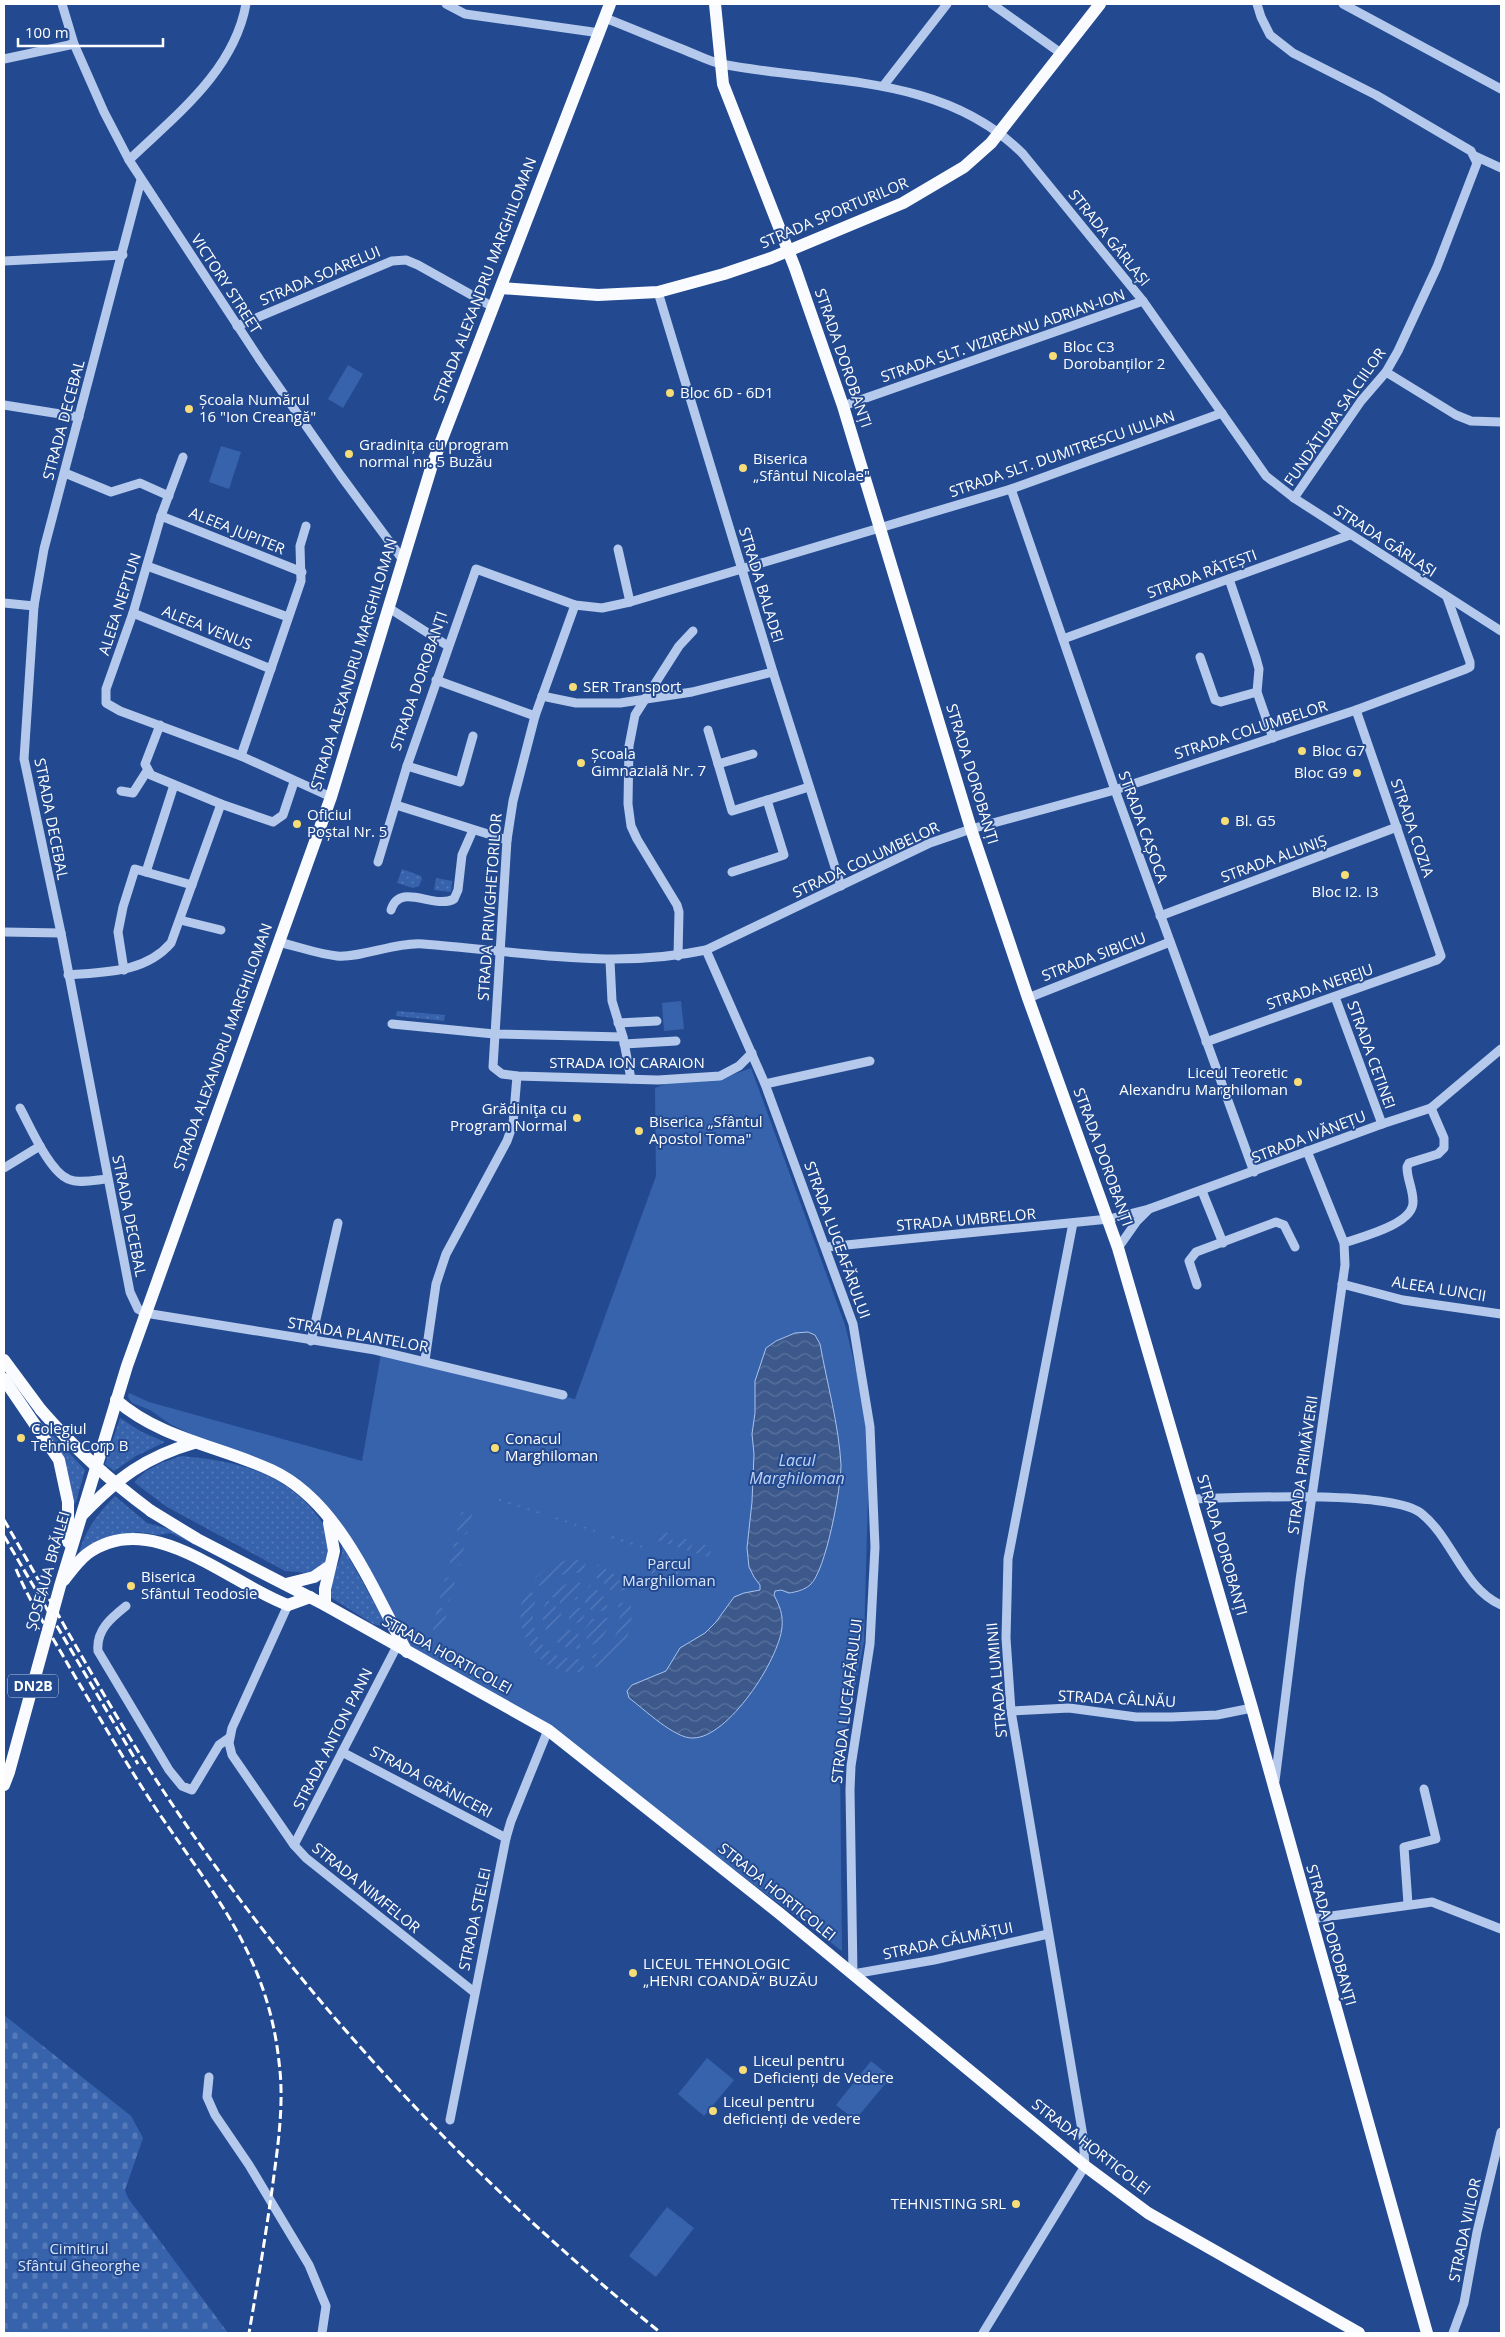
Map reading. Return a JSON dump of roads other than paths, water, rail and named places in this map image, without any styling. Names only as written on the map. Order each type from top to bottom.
[{"type":"main road","name":"STRADA ALEXANDRU MARGHILOMAN","points":[[127,1366],[331,797],[432,464],[610,4]]},
{"type":"main road","name":"STRADA DOROBANȚI","points":[[715,4],[720,64],[726,92],[788,251],[843,406],[971,829],[1028,998],[1118,1248],[1252,1708],[1427,2333]]},
{"type":"main road","name":"STRADA SPORTURILOR","points":[[501,288],[598,295],[658,292],[724,274],[861,222],[924,192],[964,167],[1000,132],[1100,4]]},
{"type":"main road","name":"STRADA HORTICOLEI","points":[[4,1360],[42,1410],[96,1468],[151,1511],[197,1539],[325,1605],[548,1730],[853,1974],[1085,2166],[1148,2213],[1359,2333]]},
{"type":"main road","name":"ȘOSEAUA BRĂILEI","points":[[4,1785],[60,1586],[127,1366]]},
{"type":"main road","points":[[4,1379],[46,1439],[62,1469],[69,1516],[68,1541],[60,1586]]},
{"type":"main road","points":[[116,1400],[149,1424],[194,1443],[245,1460],[290,1480],[310,1496],[344,1537],[383,1609],[402,1649]]},
{"type":"main road","points":[[81,1516],[123,1476],[149,1461],[194,1443]]},
{"type":"main road","points":[[325,1605],[325,1589],[334,1551],[333,1537],[327,1516]]},
{"type":"main road","points":[[60,1586],[86,1555],[96,1548],[121,1539],[149,1539],[179,1550],[288,1606],[310,1597]]},
{"type":"main road","points":[[286,1584],[305,1581],[330,1566]]},
{"type":"main road","points":[[377,1634],[388,1628],[383,1609]]},
{"type":"street","name":"VICTORY STREET","points":[[62,4],[74,44],[104,112],[141,180],[237,326],[341,476],[403,560]]},
{"type":"street","points":[[129,160],[209,81],[228,55],[243,21],[246,4]]},
{"type":"street","points":[[446,4],[465,14],[600,32]]},
{"type":"street","points":[[884,85],[947,4]]},
{"type":"street","points":[[992,4],[1062,54]]},
{"type":"street","points":[[1257,4],[1270,35],[1293,53],[1376,96],[1471,151],[1475,156],[1501,168]]},
{"type":"street","points":[[1343,4],[1501,89]]},
{"type":"street","name":"STRADA GÂRLAȘI","points":[[605,18],[720,64],[884,85],[947,104],[1000,132],[1023,154],[1143,301],[1266,476],[1294,498],[1350,535],[1501,631]]},
{"type":"street","points":[[4,59],[74,44]]},
{"type":"street","name":"FUNDĂTURA SALCIILOR","points":[[1294,498],[1360,401],[1386,372],[1398,351],[1475,174],[1477,163],[1475,156]]},
{"type":"street","name":"STRADA DECEBAL","points":[[141,180],[123,255],[44,550],[34,606],[24,759],[130,1292],[138,1310],[145,1313]]},
{"type":"street","points":[[4,261],[123,255]]},
{"type":"street","name":"STRADA SOARELUI","points":[[237,326],[392,261],[406,260],[493,307]]},
{"type":"street","name":"STRADA BALADEI","points":[[658,292],[773,672],[841,886]]},
{"type":"street","name":"STRADA SLT. VIZIREANU ADRIAN-ION","points":[[843,406],[1143,301]]},
{"type":"street","points":[[1386,372],[1456,415],[1470,421],[1501,422]]},
{"type":"street","points":[[4,404],[79,417]]},
{"type":"street","name":"STRADA SLT. DUMITRESCU IULIAN","points":[[476,569],[575,605],[602,608],[630,602],[1011,489],[1222,413]]},
{"type":"street","name":"ALEEA NEPTUN","points":[[183,457],[161,516],[133,613],[106,689],[106,703],[120,711],[241,756],[294,782],[331,797]]},
{"type":"street","points":[[64,473],[111,492],[140,483],[169,496]]},
{"type":"street","name":"STRADA CAȘOCA","points":[[1011,489],[1115,790],[1254,1172]]},
{"type":"street","name":"ALEEA JUPITER","points":[[161,516],[302,572]]},
{"type":"street","points":[[241,756],[301,581],[300,546],[306,526]]},
{"type":"street","name":"STRADA RĂTEȘTI","points":[[1063,639],[1350,535]]},
{"type":"street","points":[[618,549],[630,602]]},
{"type":"street","points":[[146,566],[288,617]]},
{"type":"street","name":"STRADA DOROBANȚI","points":[[378,862],[407,766],[476,569]]},
{"type":"street","points":[[1228,579],[1256,658],[1259,669],[1257,692],[1273,738]]},
{"type":"street","name":"STRADA COLUMBELOR","points":[[278,942],[337,956],[422,944],[499,953],[610,961],[678,956],[706,950],[930,843],[971,829],[1115,790],[1356,710],[1470,666],[1448,597]]},
{"type":"street","points":[[4,602],[34,606]]},
{"type":"street","name":"STRADA PRIVIGHETORILOR","points":[[495,1070],[492,1064],[499,953],[507,840],[512,801],[535,716],[575,605]]},
{"type":"street","points":[[389,608],[448,646]]},
{"type":"street","name":"ALEEA VENUS","points":[[133,613],[270,669]]},
{"type":"street","points":[[678,956],[679,912],[677,905],[637,839],[629,814],[629,746],[635,715],[644,698],[679,646],[693,631]]},
{"type":"street","points":[[1200,657],[1215,700],[1221,702],[1257,692]]},
{"type":"street","points":[[542,696],[576,703],[601,704],[692,692],[773,672]]},
{"type":"street","points":[[436,680],[535,716]]},
{"type":"street","name":"STRADA COZIA","points":[[1356,710],[1441,956]]},
{"type":"street","points":[[160,725],[145,764],[147,771],[151,775],[174,785],[273,822],[283,815],[294,782]]},
{"type":"street","points":[[708,730],[732,811],[809,786]]},
{"type":"street","points":[[407,766],[460,782],[473,736]]},
{"type":"street","points":[[718,764],[753,754]]},
{"type":"street","points":[[121,791],[133,793],[147,771]]},
{"type":"street","points":[[146,872],[174,785]]},
{"type":"street","points":[[732,872],[784,855],[767,800]]},
{"type":"street","points":[[68,975],[124,970],[141,965],[163,952],[171,943],[221,804]]},
{"type":"street","points":[[396,805],[507,840]]},
{"type":"street","name":"STRADA ALUNIȘ","points":[[1160,916],[1397,827]]},
{"type":"street","points":[[391,910],[395,900],[402,896],[443,902],[454,899],[458,890],[462,855],[473,830]]},
{"type":"street","points":[[124,970],[118,932],[123,907],[135,869],[192,885]]},
{"type":"street","points":[[180,920],[221,930]]},
{"type":"street","points":[[4,932],[60,933]]},
{"type":"street","name":"STRADA SIBICIU","points":[[1028,998],[1170,942]]},
{"type":"street","name":"STRADA LUCEAFĂRULUI","points":[[706,950],[765,1084],[853,1324],[870,1426],[875,1547],[870,1644],[851,1766],[853,1974]]},
{"type":"street","name":"STRADA NEREJU","points":[[1206,1042],[1437,960],[1441,956]]},
{"type":"street","points":[[610,961],[612,1001],[624,1041],[631,1079]]},
{"type":"street","name":"STRADA CETINEI","points":[[1335,996],[1382,1124]]},
{"type":"street","points":[[618,1023],[657,1021]]},
{"type":"street","points":[[392,1024],[494,1034],[624,1041],[676,1041]]},
{"type":"street","name":"STRADA IVĂNEȚU","points":[[1109,1219],[1149,1209],[1202,1191],[1307,1151],[1431,1108],[1501,1049]]},
{"type":"street","name":"STRADA ION CARAION","points":[[495,1070],[502,1074],[518,1076],[631,1079],[720,1076],[739,1066],[752,1053]]},
{"type":"street","points":[[765,1084],[870,1061]]},
{"type":"street","points":[[425,1360],[436,1284],[446,1254],[508,1141],[513,1124],[518,1076]]},
{"type":"street","points":[[20,1108],[40,1146],[67,1179],[82,1181],[107,1179]]},
{"type":"street","points":[[1344,1243],[1401,1221],[1411,1210],[1414,1202],[1407,1167],[1414,1160],[1438,1154],[1444,1148],[1444,1138],[1431,1108]]},
{"type":"street","points":[[4,1168],[40,1146]]},
{"type":"street","name":"STRADA PRIMĂVERII","points":[[1274,1789],[1312,1497],[1345,1265],[1344,1243],[1307,1151]]},
{"type":"street","points":[[1202,1191],[1223,1243]]},
{"type":"street","points":[[1118,1248],[1137,1221],[1149,1209]]},
{"type":"street","name":"STRADA UMBRELOR","points":[[826,1248],[1109,1219]]},
{"type":"street","points":[[1197,1285],[1190,1266],[1190,1258],[1196,1252],[1280,1222],[1287,1230],[1295,1247]]},
{"type":"street","points":[[311,1341],[338,1223]]},
{"type":"street","name":"STRADA LUMINII","points":[[1073,1223],[1007,1566],[1006,1638],[1010,1711],[1084,2136],[1085,2166]]},
{"type":"street","name":"ALEEA LUNCII","points":[[1342,1284],[1403,1300],[1501,1314]]},
{"type":"street","name":"STRADA PLANTELOR","points":[[145,1313],[375,1350],[425,1360],[564,1395]]},
{"type":"street","points":[[1192,1499],[1312,1497],[1391,1502],[1412,1507],[1432,1523],[1481,1591],[1501,1605]]},
{"type":"street","points":[[126,1606],[103,1627],[97,1644],[98,1651],[169,1770],[186,1790],[192,1790],[219,1745],[229,1738],[288,1606]]},
{"type":"street","name":"STRADA ANTON PANN","points":[[294,1845],[342,1752],[402,1649]]},
{"type":"street","name":"STRADA CÂLNĂU","points":[[1010,1711],[1069,1708],[1136,1716],[1172,1717],[1217,1715],[1252,1708]]},
{"type":"street","name":"STRADA STELEI","points":[[450,2120],[506,1838],[511,1821],[548,1730]]},
{"type":"street","name":"STRADA NIMFELOR","points":[[229,1738],[232,1755],[294,1845],[306,1858],[474,1992]]},
{"type":"street","name":"STRADA GRĂNICERI","points":[[342,1752],[506,1838]]},
{"type":"street","points":[[1408,1904],[1404,1847],[1436,1839],[1424,1789]]},
{"type":"street","points":[[1310,1919],[1432,1902],[1501,1929]]},
{"type":"street","name":"STRADA CĂLMĂȚUI","points":[[853,1974],[934,1960],[1048,1934]]},
{"type":"street","points":[[209,2077],[207,2097],[216,2115],[249,2165],[309,2265],[326,2306],[322,2333]]},
{"type":"street","name":"STRADA VIILOR","points":[[1453,2333],[1464,2303],[1501,2132]]},
{"type":"street","points":[[983,2333],[1085,2166]]},
{"type":"water","name":"Lacul Marghiloman","points":[[808,1332],[815,1335],[820,1344],[835,1420],[841,1465],[831,1528],[822,1564],[810,1585],[792,1593],[781,1590],[775,1591],[774,1595],[782,1618],[779,1641],[762,1677],[736,1712],[707,1735],[693,1738],[686,1737],[669,1729],[651,1716],[629,1698],[627,1691],[632,1685],[666,1671],[680,1648],[705,1633],[716,1622],[734,1597],[760,1590],[760,1585],[749,1567],[747,1548],[752,1502],[754,1454],[752,1434],[755,1413],[755,1381],[766,1348],[776,1341],[795,1333]]},
{"type":"railway","points":[[4,1520],[151,1772],[226,1881],[281,1952],[338,2022],[398,2089],[460,2153],[525,2216],[592,2276],[661,2333]]},
{"type":"railway","points":[[4,1536],[138,1764]]},
{"type":"railway","points":[[16,1569],[42,1619],[124,1759],[236,1929],[251,1959],[263,1991],[273,2025],[279,2062],[281,2105],[278,2147],[249,2333]]},
{"type":"place","name":"Bloc C3 Dorobanților 2","points":[[1053,356]]},
{"type":"place","name":"Bloc 6D - 6D1","points":[[670,393]]},
{"type":"place","name":"Școala Numărul 16 \"Ion Creangă\"","points":[[189,409]]},
{"type":"place","name":"Gradinița cu program normal nr. 5 Buzău","points":[[349,454]]},
{"type":"place","name":"Biserica „Sfântul Nicolae\"","points":[[743,468]]},
{"type":"place","name":"SER Transport","points":[[573,687]]},
{"type":"place","name":"Bloc G7","points":[[1302,751]]},
{"type":"place","name":"Școala Gimnazială Nr. 7","points":[[581,763]]},
{"type":"place","name":"Bloc G9","points":[[1357,773]]},
{"type":"place","name":"Bl. G5","points":[[1225,821]]},
{"type":"place","name":"Oficiul Poștal Nr. 5","points":[[297,824]]},
{"type":"place","name":"Bloc I2. I3","points":[[1345,875]]},
{"type":"place","name":"Liceul Teoretic Alexandru Marghiloman","points":[[1298,1082]]},
{"type":"place","name":"Grădiniţa cu Program Normal","points":[[577,1118]]},
{"type":"place","name":"Biserica „Sfântul Apostol Toma\"","points":[[639,1131]]},
{"type":"place","name":"Colegiul Tehnic Corp B","points":[[21,1438]]},
{"type":"place","name":"Conacul Marghiloman","points":[[495,1448]]},
{"type":"place","name":"Biserica Sfântul Teodosie","points":[[131,1586]]},
{"type":"place","name":"LICEUL TEHNOLOGIC „HENRI COANDĂ” BUZĂU","points":[[633,1973]]},
{"type":"place","name":"Liceul pentru Deficienți de Vedere","points":[[743,2070]]},
{"type":"place","name":"Liceul pentru deficienți de vedere","points":[[713,2111]]},
{"type":"place","name":"TEHNISTING SRL","points":[[1016,2204]]},
{"type":"park label","name":"Parcul Marghiloman","points":[[669,1572]]},
{"type":"park label","name":"Cimitirul Sfântul Gheorghe","points":[[79,2258]]}]
